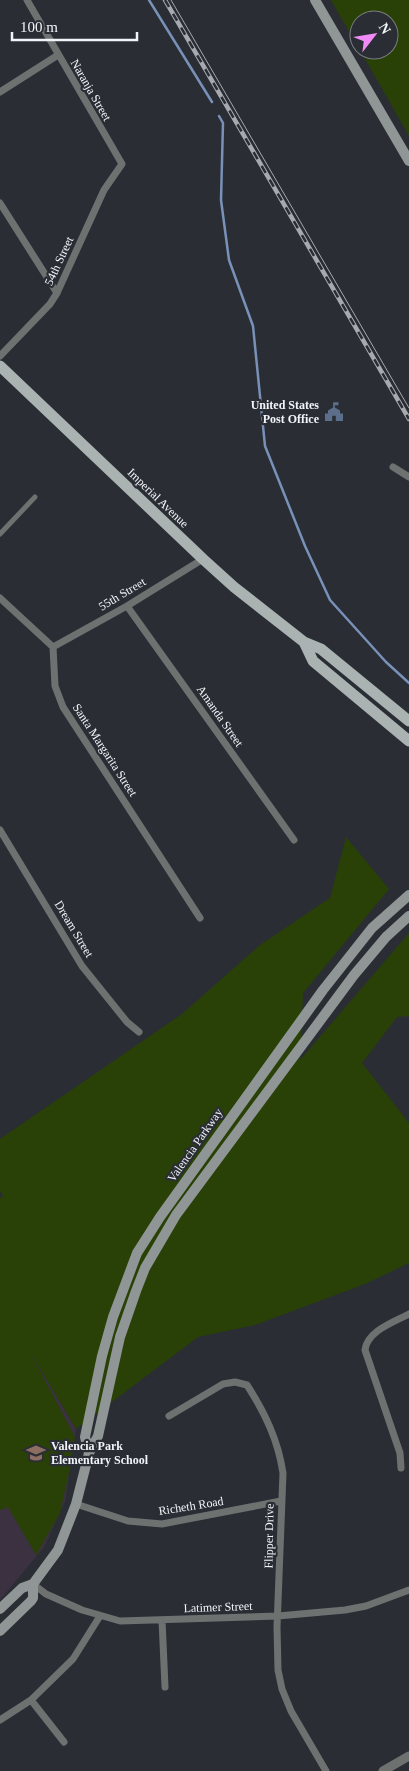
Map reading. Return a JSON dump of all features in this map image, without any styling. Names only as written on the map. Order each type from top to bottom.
[{"type":"main road","points":[[315,0],[409,161]]},
{"type":"main road","name":"Imperial Avenue","points":[[0,366],[234,587],[304,642],[321,649],[409,721]]},
{"type":"main road","name":"Imperial Avenue","points":[[304,642],[313,661],[409,741]]},
{"type":"main road","name":"Valencia Parkway","points":[[89,1452],[85,1437],[102,1356],[114,1316],[137,1253],[160,1217],[323,990],[372,928],[409,895]]},
{"type":"main road","name":"Valencia Parkway","points":[[0,1609],[22,1588],[33,1584],[58,1550],[76,1504],[89,1452],[98,1436],[120,1337],[136,1291],[145,1268],[176,1215],[354,975],[386,937],[409,916]]},
{"type":"main road","name":"Valencia Parkway","points":[[0,1631],[31,1601],[33,1598],[33,1584]]},
{"type":"street","name":"Naranja Street","points":[[27,0],[122,164]]},
{"type":"street","points":[[0,92],[58,55]]},
{"type":"street","name":"54th Street","points":[[0,356],[50,304],[57,293],[104,190],[122,164]]},
{"type":"street","points":[[0,202],[57,293]]},
{"type":"street","points":[[393,466],[409,477]]},
{"type":"street","points":[[0,534],[35,497]]},
{"type":"street","name":"55th Street","points":[[53,648],[127,606],[203,559]]},
{"type":"street","points":[[0,598],[53,648]]},
{"type":"street","name":"Amanda Street","points":[[127,606],[294,840]]},
{"type":"street","name":"Santa Margarita Street","points":[[53,648],[55,686],[63,707],[200,918]]},
{"type":"street","name":"Dream Street","points":[[0,830],[82,966],[127,1022],[139,1032]]},
{"type":"street","points":[[0,844],[7,840]]},
{"type":"street","points":[[401,1468],[400,1453],[365,1350],[366,1342],[372,1336],[409,1314]]},
{"type":"street","name":"Flipper Drive","points":[[170,1416],[223,1384],[235,1382],[247,1385],[258,1402],[274,1435],[283,1472],[278,1670],[282,1689],[292,1711],[326,1771]]},
{"type":"street","name":"Richeth Road","points":[[76,1504],[128,1521],[162,1524],[281,1501]]},
{"type":"street","name":"Latimer Street","points":[[33,1584],[46,1594],[100,1616],[120,1621],[278,1616],[345,1610],[366,1606],[409,1590]]},
{"type":"street","points":[[0,1720],[31,1700],[73,1660],[100,1616]]},
{"type":"street","points":[[162,1620],[165,1688]]},
{"type":"street","points":[[31,1700],[64,1742]]},
{"type":"street","points":[[383,1771],[409,1756]]},
{"type":"shaded area","name":"Valencia Park Elementary School","points":[[0,1300],[76,1429],[65,1501],[44,1547],[0,1600]]},
{"type":"green space","points":[[331,0],[409,0],[409,136],[366,60],[399,60],[399,10],[349,10],[349,32]]},
{"type":"green space","points":[[346,837],[389,889],[303,993],[300,1060],[409,933],[409,1016],[397,1017],[362,1063],[409,1123],[409,1263],[365,1284],[255,1325],[198,1337],[76,1429],[29,1350],[75,1437],[60,1513],[36,1555],[8,1507],[0,1510],[0,1198],[3,1196],[0,1191],[0,1139],[182,1014],[260,945],[330,898]]},
{"type":"waterway","points":[[149,0],[212,102]]},
{"type":"waterway","points":[[219,116],[223,123],[221,200],[229,260],[253,326],[265,446],[305,546],[330,600],[386,662],[409,683]]},
{"type":"tram line","points":[[171,0],[409,408]]},
{"type":"railway","points":[[165,0],[409,419]]},
{"type":"place","name":"United States Post Office","points":[[334,412]]},
{"type":"place","name":"Valencia Park Elementary School","points":[[36,1453]]}]
